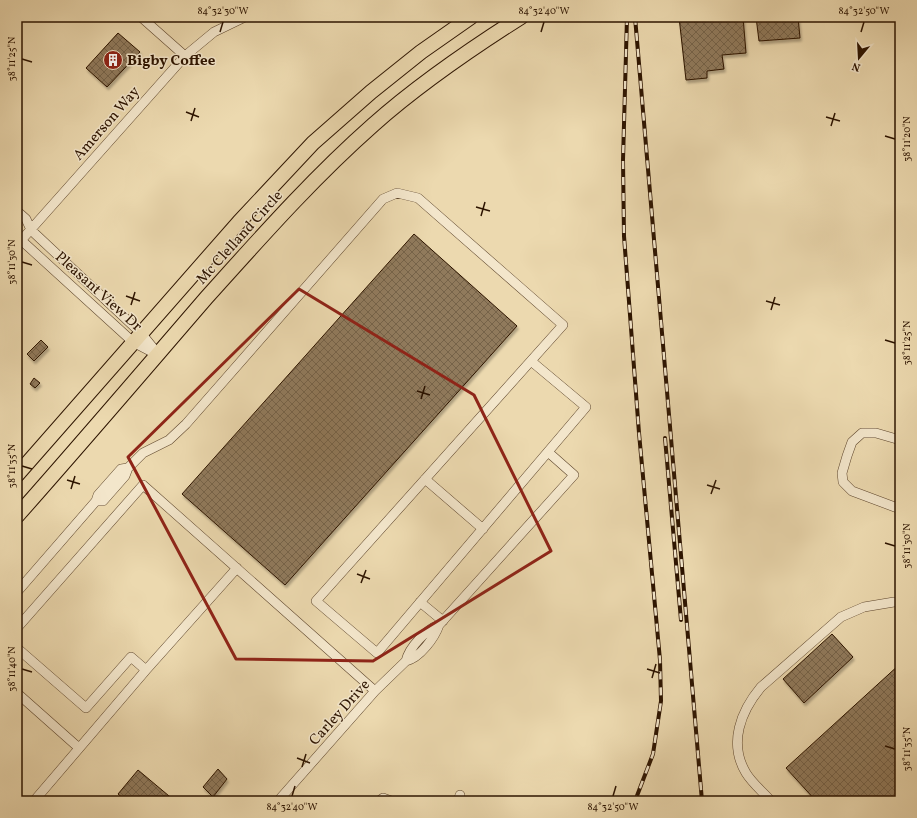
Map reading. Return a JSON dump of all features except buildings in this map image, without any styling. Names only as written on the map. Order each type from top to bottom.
[{"type":"highway","name":"Mc Clelland Circle","points":[[17,475],[239,222],[313,143],[371,92],[421,52],[471,17]]},
{"type":"highway","name":"Mc Clelland Circle","points":[[17,516],[263,234],[332,162],[374,124],[428,80],[465,52],[521,17]]},
{"type":"street","points":[[141,17],[184,56]]},
{"type":"street","name":"Amerson Way","points":[[18,241],[31,230],[184,56],[214,32],[245,17]]},
{"type":"street","points":[[17,592],[96,501],[103,501],[125,476],[128,468],[143,453],[169,440],[186,424],[383,199],[398,193],[418,198],[563,325],[316,601],[377,653],[586,407],[531,361]]},
{"type":"street","name":"Pleasant View Dr","points":[[17,211],[26,219],[31,230],[137,338]]},
{"type":"street","name":"Pleasant View Dr","points":[[18,241],[158,354]]},
{"type":"street","points":[[900,440],[876,433],[862,433],[852,442],[842,473],[843,482],[852,491],[900,509]]},
{"type":"street","name":"Carley Drive","points":[[278,801],[375,691],[406,660],[413,659],[436,634],[441,623],[574,475],[548,452]]},
{"type":"street","points":[[425,479],[483,529]]},
{"type":"street","points":[[17,628],[144,485],[375,691]]},
{"type":"street","points":[[34,801],[146,670],[237,568]]},
{"type":"street","points":[[420,602],[441,623]]},
{"type":"street","points":[[770,801],[746,773],[740,759],[738,729],[742,715],[750,701],[761,687],[841,617],[864,607],[900,602]]},
{"type":"street","points":[[17,648],[86,708],[131,657],[146,670]]},
{"type":"street","points":[[17,692],[79,748]]},
{"type":"street","points":[[378,801],[383,798],[391,801]]},
{"type":"highlighted area","points":[[299,289],[474,395],[551,551],[373,661],[236,659],[128,457]]},
{"type":"railway","points":[[627,17],[623,160],[624,236],[639,433],[660,660],[661,701],[653,754],[635,801]]},
{"type":"railway","points":[[635,17],[702,801]]},
{"type":"railway","points":[[665,438],[681,620]]},
{"type":"place","name":"Bigby Coffee","points":[[113,60]]}]
